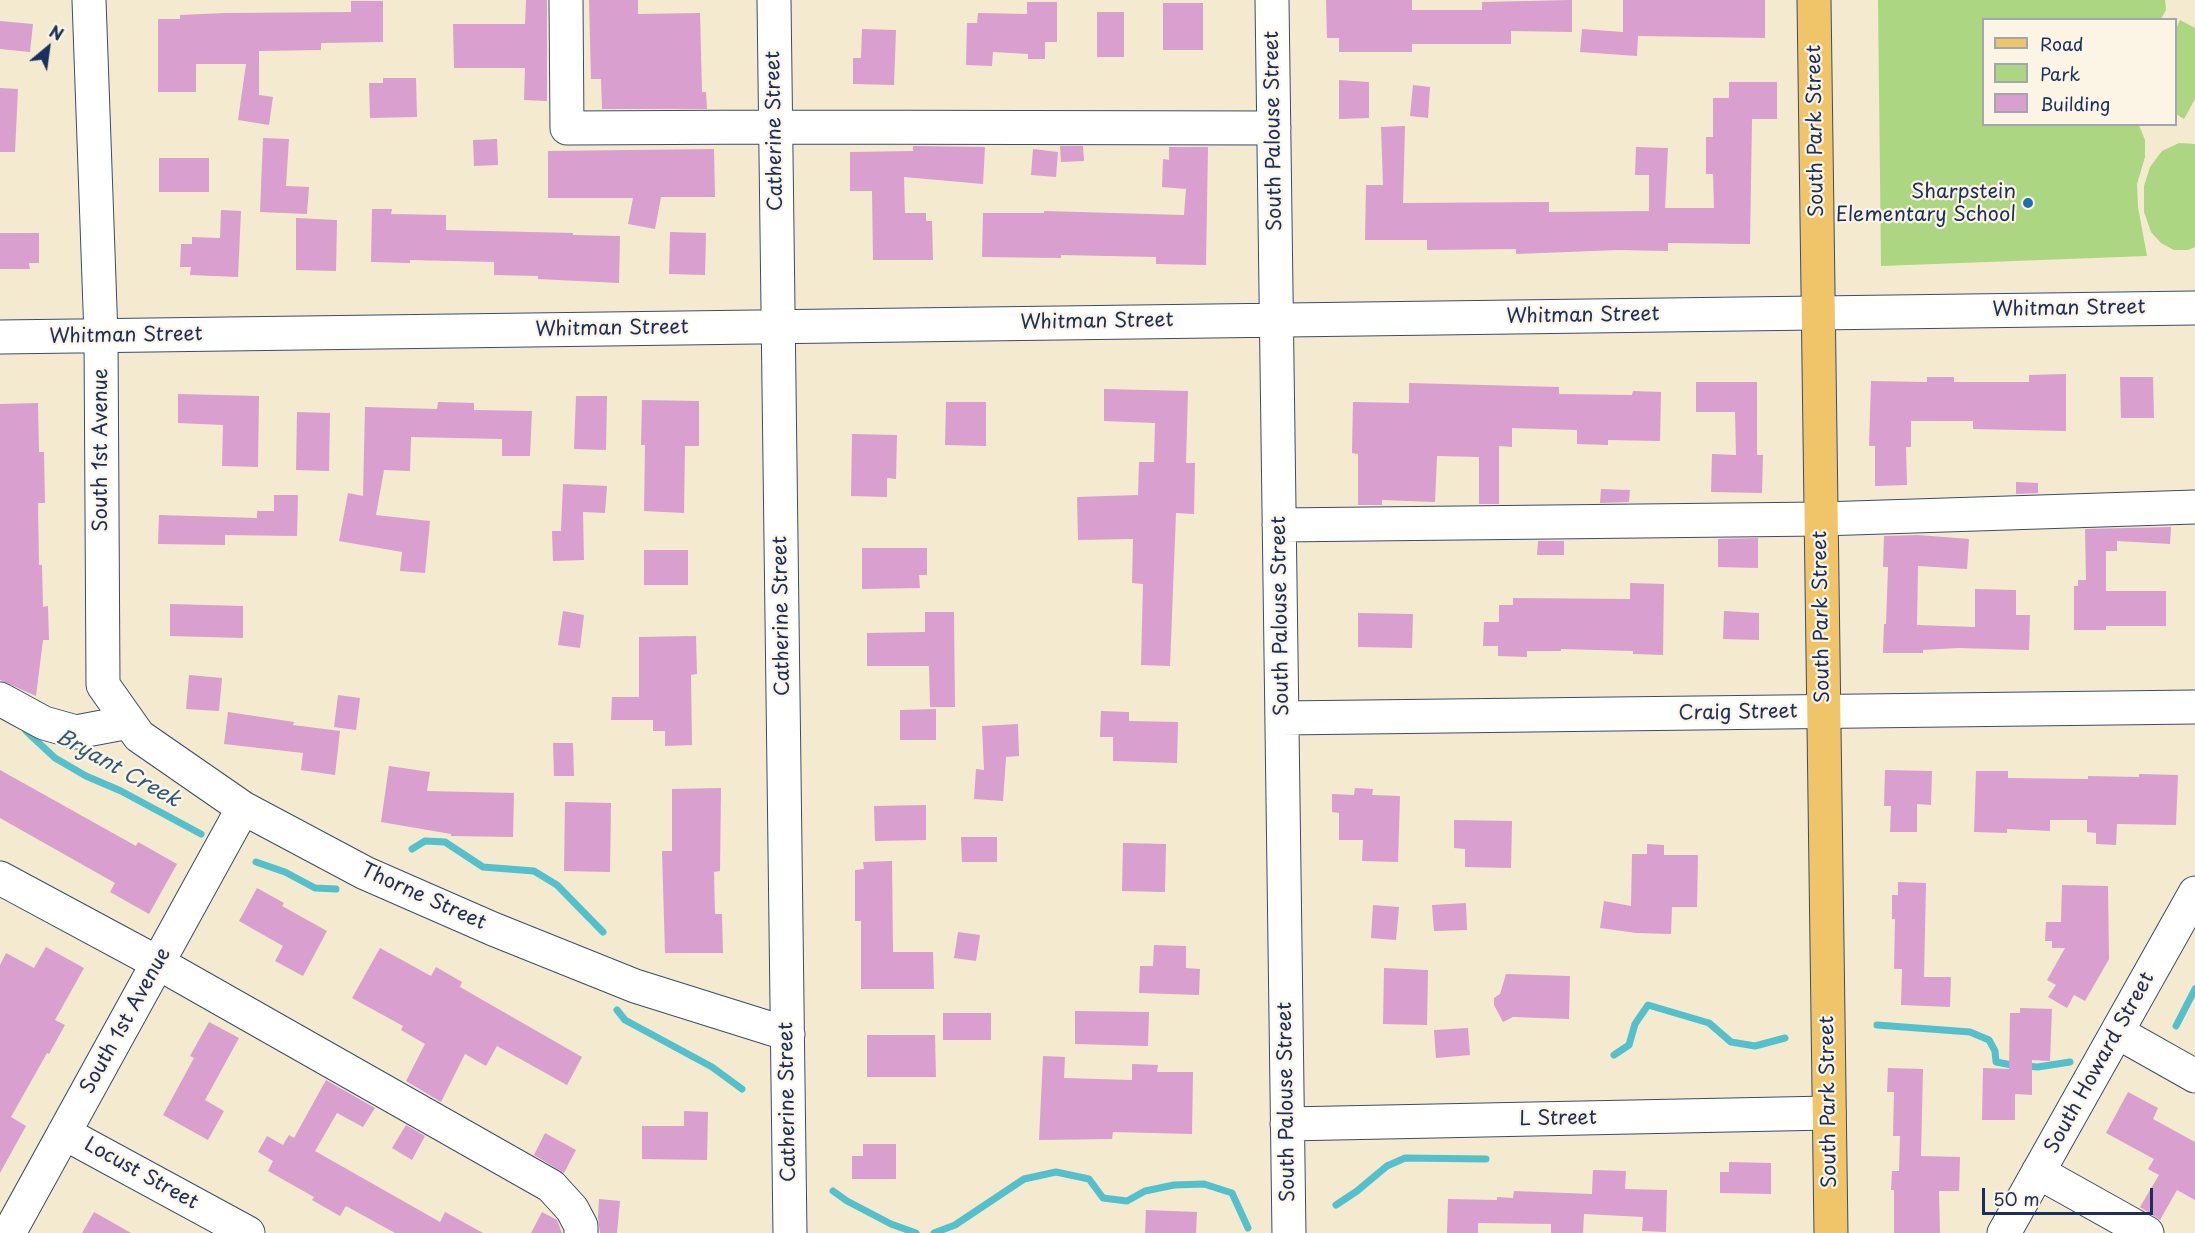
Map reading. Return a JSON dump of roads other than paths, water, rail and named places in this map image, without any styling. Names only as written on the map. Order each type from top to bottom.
[{"type":"main road","name":"South Park Street","points":[[1814,0],[1831,1233]]},
{"type":"street","name":"South 1st Avenue","points":[[89,0],[101,336],[103,685]]},
{"type":"street","points":[[566,0],[567,128],[1274,128]]},
{"type":"street","name":"Catherine Street","points":[[774,0],[790,1233]]},
{"type":"street","name":"South Palouse Street","points":[[1272,0],[1289,1233]]},
{"type":"street","name":"Whitman Street","points":[[0,337],[2195,308]]},
{"type":"street","points":[[1280,525],[1821,519],[2195,507]]},
{"type":"street","name":"Thorne Street","points":[[103,685],[139,736],[243,808],[365,873],[493,929],[635,986],[788,1034]]},
{"type":"street","points":[[0,699],[44,723],[76,732],[129,722]]},
{"type":"street","name":"Craig Street","points":[[1282,718],[2195,707]]},
{"type":"street","name":"South 1st Avenue","points":[[9,1233],[243,808]]},
{"type":"street","points":[[0,878],[158,963],[551,1186],[572,1209],[581,1226],[581,1233]]},
{"type":"street","name":"South Howard Street","points":[[2004,1233],[2195,893]]},
{"type":"street","points":[[2117,1032],[2195,1076]]},
{"type":"street","name":"L Street","points":[[1287,1124],[1829,1113]]},
{"type":"street","name":"Locust Street","points":[[64,1133],[248,1233]]},
{"type":"street","points":[[2038,1173],[2147,1233]]},
{"type":"waterway","name":"Bryant Creek","points":[[26,731],[55,758],[201,834]]},
{"type":"waterway","name":"Bryant Creek","points":[[412,849],[425,841],[445,842],[483,867],[534,871],[557,885],[603,932]]},
{"type":"waterway","name":"Bryant Creek","points":[[256,862],[285,872],[315,888],[336,889]]},
{"type":"waterway","name":"Bryant Creek","points":[[2176,1026],[2195,989]]},
{"type":"waterway","name":"Bryant Creek","points":[[1614,1055],[1629,1045],[1635,1024],[1648,1005],[1709,1023],[1731,1042],[1755,1046],[1785,1038]]},
{"type":"waterway","name":"Bryant Creek","points":[[617,1010],[625,1020],[712,1067],[742,1089]]},
{"type":"waterway","name":"Bryant Creek","points":[[1877,1025],[1970,1032],[1989,1040],[1995,1051],[1996,1062],[2038,1067],[2070,1062]]},
{"type":"waterway","name":"Bryant Creek","points":[[1336,1205],[1387,1166],[1405,1158],[1486,1159]]},
{"type":"waterway","name":"Bryant Creek","points":[[934,1233],[955,1225],[1024,1179],[1056,1172],[1089,1179],[1103,1198],[1127,1201],[1145,1191],[1174,1185],[1204,1184],[1232,1193],[1248,1228]]},
{"type":"waterway","name":"Bryant Creek","points":[[833,1191],[891,1224],[916,1233]]},
{"type":"place","name":"Sharpstein Elementary School","points":[[2028,203]]}]
